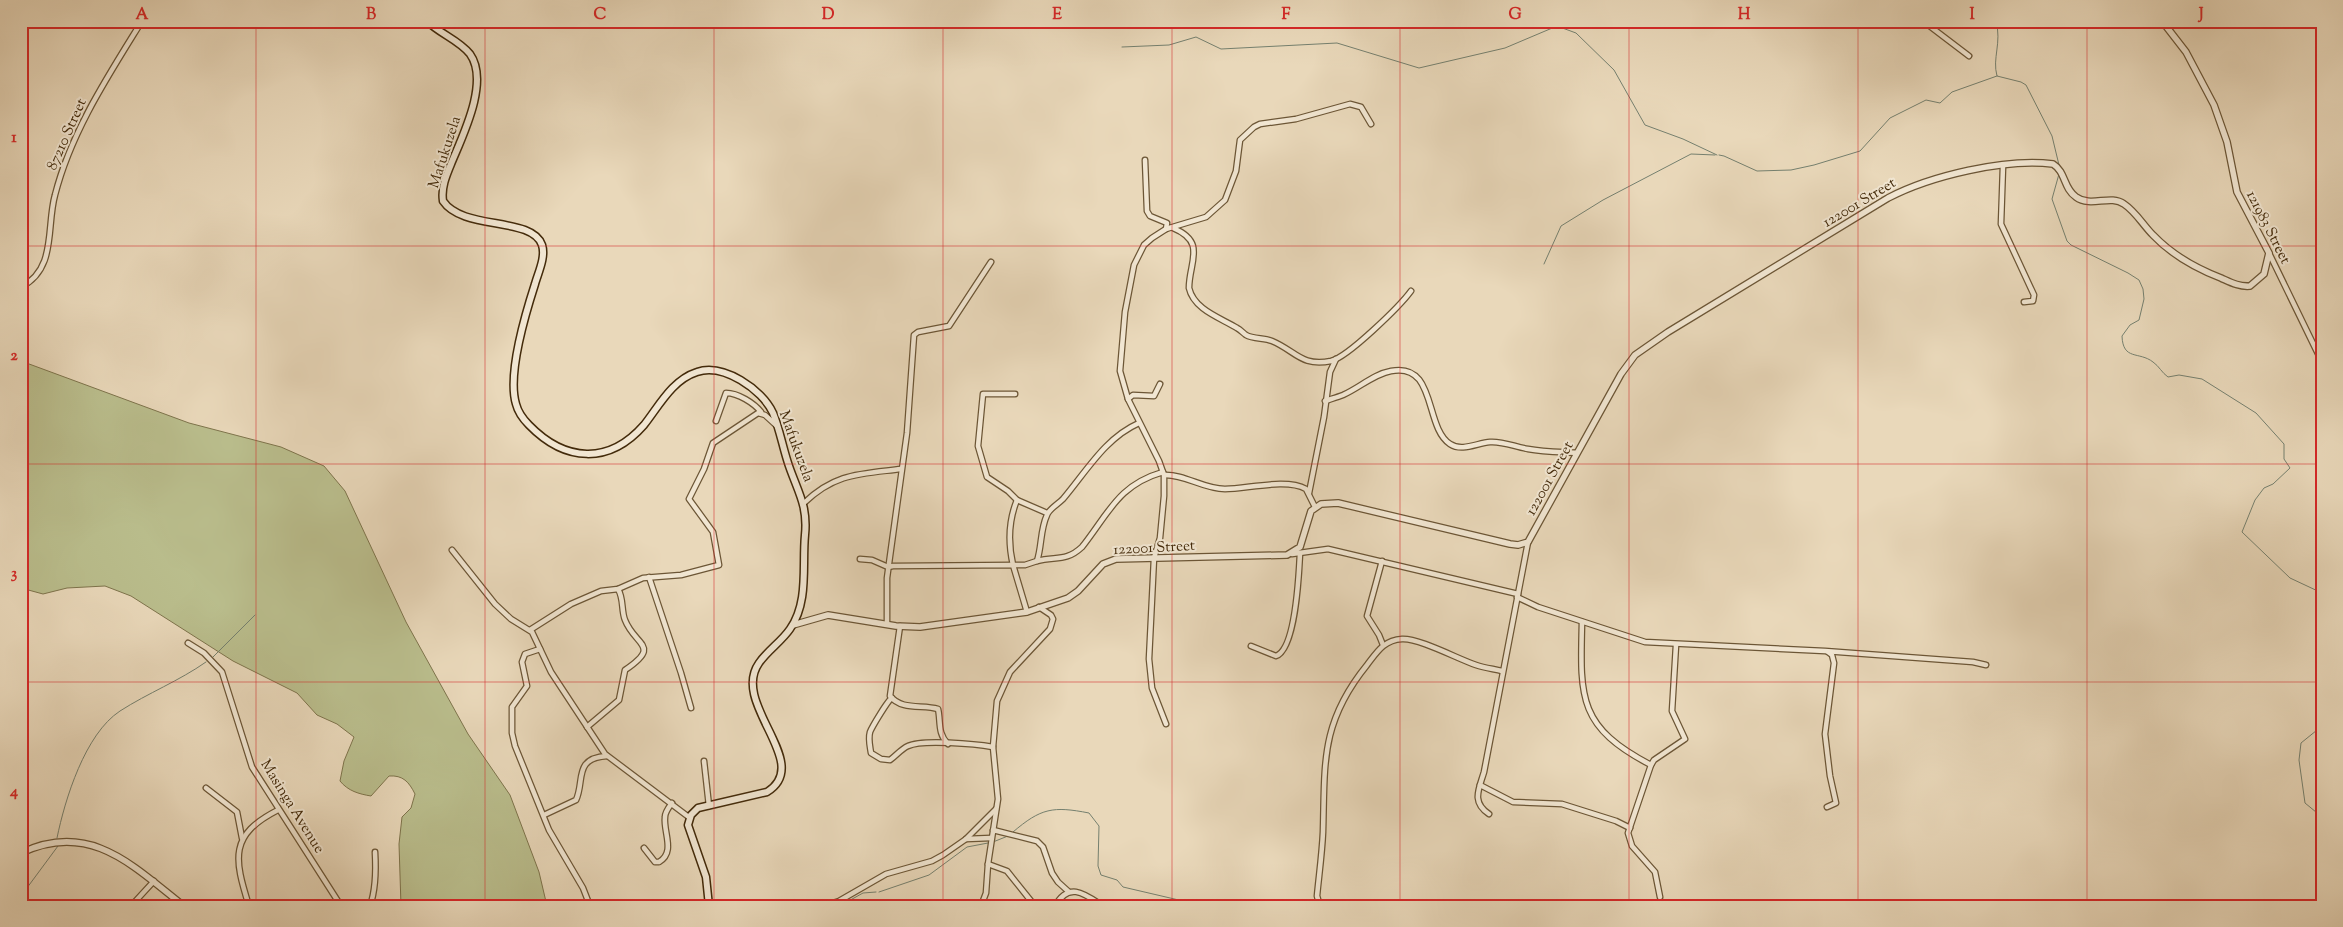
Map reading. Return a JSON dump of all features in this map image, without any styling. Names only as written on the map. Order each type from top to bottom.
[{"type":"main road","name":"Mafukuzela","points":[[427,21],[470,54],[477,74],[476,91],[469,118],[443,189],[443,201],[454,213],[523,229],[535,236],[542,244],[543,255],[526,313],[514,383],[516,406],[521,416],[554,446],[574,454],[593,454],[608,450],[633,435],[677,384],[691,374],[709,370],[730,376],[755,391],[770,407],[790,468],[804,503],[806,523],[803,595],[793,625],[757,666],[752,684],[755,701],[770,730],[780,756],[782,766],[779,782],[767,792],[755,797],[698,808],[690,818]]},
{"type":"main road","points":[[690,818],[690,832],[706,877],[709,906]]},
{"type":"street","name":"87210 Street","points":[[21,287],[34,279],[46,258],[54,200],[66,157],[96,98],[142,21]]},
{"type":"street","points":[[1923,21],[1969,56]]},
{"type":"street","name":"121983 Street","points":[[2162,21],[2186,52],[2211,97],[2227,142],[2237,192],[2322,362]]},
{"type":"street","points":[[1166,724],[1156,702],[1149,672],[1149,627],[1154,558],[1160,538],[1164,474],[1128,399],[1120,371],[1125,312],[1134,265],[1144,245],[1169,228],[1206,217],[1225,200],[1236,172],[1240,140],[1260,124],[1296,119],[1350,104],[1361,107],[1371,124]]},
{"type":"street","points":[[1145,160],[1147,211],[1150,216],[1167,223],[1169,228],[1185,234],[1192,242],[1194,260],[1189,288],[1193,296],[1204,308],[1248,336],[1271,340],[1306,362],[1320,362],[1336,358],[1370,332],[1411,291]]},
{"type":"street","name":"122001 Street","points":[[1489,814],[1478,804],[1477,796],[1489,749],[1502,671],[1528,542],[1621,374],[1640,351],[1906,188],[1955,174],[2003,166],[2028,163],[2053,164],[2063,173],[2068,188],[2076,197],[2087,202],[2115,200],[2122,202],[2161,243],[2184,260],[2207,273],[2238,285],[2250,286],[2260,280],[2267,268],[2269,253]]},
{"type":"street","points":[[2003,166],[2000,224],[2034,295],[2033,301],[2024,302]]},
{"type":"street","points":[[887,624],[886,588],[900,469],[909,418],[914,335],[918,332],[949,326],[991,262]]},
{"type":"street","points":[[1309,493],[1323,424],[1330,372],[1336,358]]},
{"type":"street","points":[[1325,401],[1343,395],[1384,373],[1402,371],[1416,378],[1426,389],[1435,423],[1442,436],[1450,444],[1460,448],[1497,442],[1542,451],[1577,453]]},
{"type":"street","points":[[1128,399],[1133,395],[1154,396],[1160,384]]},
{"type":"street","points":[[716,421],[726,393],[738,396],[750,403],[778,427]]},
{"type":"street","points":[[1015,394],[983,394],[978,446],[987,478],[1008,491],[1017,500],[1047,513]]},
{"type":"street","points":[[530,630],[588,596],[601,591],[618,589],[649,577],[681,575],[719,565],[713,532],[690,499],[690,495],[704,469],[713,443],[761,412]]},
{"type":"street","points":[[1037,561],[1047,513],[1061,501],[1097,455],[1126,430],[1139,423]]},
{"type":"street","points":[[804,503],[816,492],[835,480],[856,474],[900,469]]},
{"type":"street","points":[[860,559],[872,560],[888,567],[1026,565],[1037,561],[1063,558],[1074,554],[1082,548],[1126,491],[1141,479],[1164,474],[1178,476],[1209,487],[1222,489],[1250,486],[1303,487],[1309,493],[1315,507]]},
{"type":"street","points":[[1017,500],[1010,532],[1013,565],[1027,612]]},
{"type":"street","points":[[1292,554],[1302,543],[1309,515],[1315,507],[1327,502],[1510,544],[1518,545],[1528,542]]},
{"type":"street","points":[[1292,554],[1328,549],[1382,561],[1518,596],[1538,607],[1638,641],[1676,645],[1825,651],[1973,662],[1986,665]]},
{"type":"street","points":[[452,550],[495,604],[511,619],[530,630],[551,672],[608,756],[690,818]]},
{"type":"street","points":[[1251,646],[1276,656],[1285,649],[1293,622],[1300,553]]},
{"type":"street","name":"122001 Street","points":[[793,625],[828,615],[900,626],[926,626],[1027,612],[1068,598],[1109,561],[1292,554]]},
{"type":"street","points":[[1382,561],[1367,616],[1383,645]]},
{"type":"street","points":[[649,577],[681,673],[690,708]]},
{"type":"street","points":[[587,727],[616,704],[621,695],[625,670],[642,657],[644,651],[643,646],[626,622],[618,589]]},
{"type":"street","points":[[981,906],[986,893],[991,838],[998,798],[993,747],[997,702],[1004,682],[1018,662],[1048,634],[1053,624],[1052,615],[1039,607]]},
{"type":"street","points":[[1582,622],[1582,688],[1588,712],[1610,740],[1651,764]]},
{"type":"street","points":[[900,626],[890,693],[892,698],[914,707],[938,708],[938,724],[944,740],[948,744]]},
{"type":"street","points":[[1320,906],[1317,896],[1323,831],[1323,783],[1331,727],[1342,701],[1356,679],[1383,645],[1403,639],[1433,648],[1477,666],[1502,671]]},
{"type":"street","name":"Masinga Avenue","points":[[188,643],[204,653],[222,672],[252,767],[341,906]]},
{"type":"street","points":[[1660,897],[1654,872],[1632,846],[1628,833],[1651,764],[1685,739],[1672,711],[1676,645]]},
{"type":"street","points":[[540,649],[524,656],[522,662],[527,686],[512,707],[512,733],[515,746],[549,830],[583,888],[590,906]]},
{"type":"street","points":[[1825,651],[1832,655],[1834,663],[1825,734],[1830,776],[1836,802],[1827,808]]},
{"type":"street","points":[[892,698],[886,702],[880,718],[870,731],[871,753],[881,759],[890,760],[913,744],[969,743],[993,747]]},
{"type":"street","points":[[544,815],[576,800],[580,776],[586,765],[598,757],[608,756]]},
{"type":"street","points":[[704,761],[709,806]]},
{"type":"street","points":[[1480,785],[1513,802],[1562,804],[1616,821],[1630,828]]},
{"type":"street","points":[[206,788],[237,812],[242,839]]},
{"type":"street","points":[[644,848],[655,862],[659,862],[664,858],[668,846],[665,816],[672,803]]},
{"type":"street","points":[[822,906],[839,901],[886,874],[932,861],[966,839],[996,808]]},
{"type":"street","points":[[249,906],[238,857],[242,839],[245,832],[256,822],[278,810]]},
{"type":"street","points":[[993,830],[1037,841],[1043,847],[1055,878],[1069,892]]},
{"type":"street","points":[[966,839],[991,838]]},
{"type":"street","points":[[21,853],[37,846],[57,842],[89,844],[116,854],[154,881],[184,906]]},
{"type":"street","points":[[370,906],[373,897],[376,867],[375,852]]},
{"type":"street","points":[[988,864],[1007,871],[1035,906]]},
{"type":"street","points":[[131,906],[154,881]]},
{"type":"street","points":[[1055,906],[1069,892],[1082,892],[1103,906]]},
{"type":"green space","points":[[21,361],[189,423],[281,447],[324,466],[345,491],[406,622],[468,734],[510,795],[539,872],[547,906],[401,906],[399,844],[402,817],[411,808],[415,794],[405,780],[394,776],[389,776],[371,796],[354,792],[343,784],[340,781],[344,761],[354,737],[337,724],[317,715],[297,693],[233,661],[131,596],[105,586],[67,588],[43,594],[21,588]]},
{"type":"waterway","points":[[1996,21],[1998,29],[1997,76],[2026,85],[2052,136],[2059,165]]},
{"type":"waterway","points":[[1122,47],[1169,45],[1196,37],[1221,49],[1337,43],[1419,68],[1505,48],[1557,26],[1576,33],[1614,70],[1645,125],[1683,139],[1717,155]]},
{"type":"waterway","points":[[1719,155],[1757,171],[1791,170],[1814,165],[1860,151],[1890,118],[1926,100],[1940,103],[1952,92],[1997,76]]},
{"type":"waterway","points":[[1544,264],[1561,226],[1603,200],[1691,154],[1715,155]]},
{"type":"waterway","points":[[2059,174],[2052,199],[2067,241],[2071,245],[2128,273],[2139,280],[2143,289],[2144,299],[2139,320],[2130,325],[2122,336],[2125,349],[2153,362],[2168,377],[2179,375],[2202,379],[2256,413],[2284,444],[2284,459],[2290,468],[2273,484],[2264,488],[2255,500],[2242,532],[2290,578],[2322,593]]},
{"type":"waterway","points":[[213,657],[255,615]]},
{"type":"waterway","points":[[57,838],[65,805],[78,769],[87,751],[108,721],[120,711],[206,662]]},
{"type":"waterway","points":[[2322,726],[2301,743],[2299,760],[2305,803],[2322,817]]},
{"type":"waterway","points":[[1013,832],[1032,818],[1048,811],[1066,810],[1089,813],[1099,826],[1098,866],[1101,875],[1117,880],[1123,887],[1183,901],[1192,906]]},
{"type":"waterway","points":[[993,842],[1008,836]]},
{"type":"waterway","points":[[879,892],[929,875],[967,847],[988,843]]},
{"type":"waterway","points":[[21,896],[58,846]]},
{"type":"waterway","points":[[845,903],[863,893],[876,892]]}]
